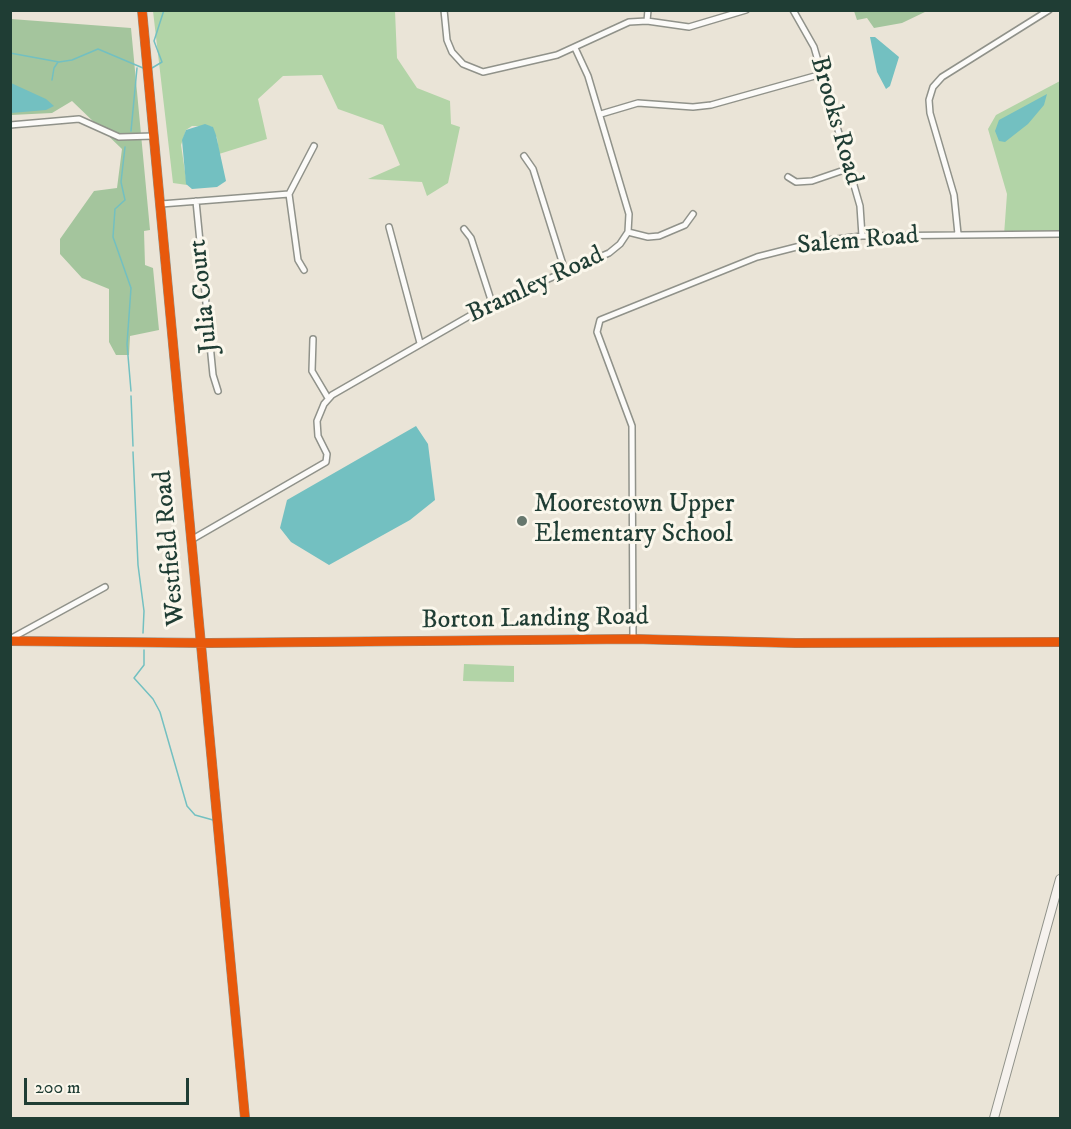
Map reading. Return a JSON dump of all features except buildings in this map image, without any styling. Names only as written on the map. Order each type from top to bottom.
[{"type":"street","name":"Westfield Road","points":[[142,10],[245,1119]]},
{"type":"street","points":[[444,10],[447,40],[452,52],[462,64],[477,71],[496,70],[575,48],[621,25],[647,21],[689,27],[746,10]]},
{"type":"street","points":[[647,21],[648,10]]},
{"type":"street","name":"Brooks Road","points":[[793,10],[808,33],[822,74],[860,206],[862,236]]},
{"type":"street","points":[[958,234],[954,195],[930,112],[929,99],[933,87],[942,77],[1049,10]]},
{"type":"street","name":"Bramley Road","points":[[328,398],[492,303],[609,253],[620,244],[627,232],[629,214],[601,114],[588,76],[575,48]]},
{"type":"street","points":[[601,114],[638,102],[693,107],[711,105],[822,74]]},
{"type":"street","points":[[10,125],[79,119],[119,138],[153,136]]},
{"type":"street","points":[[304,270],[298,260],[289,194],[314,146]]},
{"type":"street","points":[[524,156],[533,169],[565,271]]},
{"type":"street","points":[[788,177],[796,182],[812,181],[850,168]]},
{"type":"street","points":[[161,204],[289,194]]},
{"type":"street","name":"Julia Court","points":[[196,201],[213,375],[218,391]]},
{"type":"street","points":[[627,232],[648,237],[659,236],[685,225],[693,214]]},
{"type":"street","points":[[388,227],[420,343]]},
{"type":"street","points":[[464,229],[471,238],[492,303]]},
{"type":"street","name":"Salem Road","points":[[633,639],[632,426],[597,332],[598,323],[625,310],[774,252],[820,241],[862,236],[1060,234]]},
{"type":"street","points":[[191,540],[324,464],[328,458],[318,436],[317,426],[318,415],[328,398],[316,382],[312,371],[313,339]]},
{"type":"street","points":[[10,640],[105,587]]},
{"type":"street","name":"Borton Landing Road","points":[[10,640],[200,643],[633,639],[796,643],[1060,642]]},
{"type":"street","points":[[994,1119],[1059,893],[1060,879]]},
{"type":"green space","points":[[854,10],[927,11],[902,23],[874,28],[867,18],[857,20]]},
{"type":"green space","points":[[153,11],[395,11],[397,58],[417,88],[450,101],[451,124],[460,127],[448,183],[427,196],[422,182],[368,179],[400,165],[383,125],[338,109],[322,75],[283,76],[258,99],[267,139],[219,154],[217,138],[211,126],[192,126],[186,130],[181,145],[187,185],[173,183]]},
{"type":"green space","points":[[11,19],[131,28],[150,230],[144,231],[145,265],[153,268],[159,330],[130,336],[129,355],[116,355],[109,342],[109,289],[82,278],[60,254],[60,239],[94,191],[117,188],[122,149],[72,101],[52,113],[11,115]]},
{"type":"green space","points":[[1060,81],[1060,235],[1004,235],[1007,194],[988,129],[996,115]]},
{"type":"green space","points":[[464,664],[514,666],[514,682],[463,681]]},
{"type":"water","points":[[870,37],[875,37],[899,57],[890,86],[886,89],[877,72]]},
{"type":"water","points":[[11,83],[46,99],[54,106],[46,110],[11,113]]},
{"type":"water","points":[[1047,94],[1044,105],[1028,124],[1005,142],[999,141],[995,131],[999,120]]},
{"type":"water","points":[[205,124],[213,127],[216,135],[226,181],[217,187],[192,189],[186,184],[182,140],[186,130]]},
{"type":"water","points":[[416,426],[428,444],[435,500],[410,520],[329,565],[291,542],[280,528],[287,500]]},
{"type":"waterway","points":[[152,68],[162,62],[154,41],[164,10]]},
{"type":"waterway","points":[[10,53],[59,62],[72,60],[98,49],[143,68]]},
{"type":"waterway","points":[[52,80],[54,68],[58,62]]},
{"type":"waterway","points":[[131,131],[137,68]]},
{"type":"waterway","points":[[125,147],[121,182],[125,200],[115,209],[113,237],[131,288],[127,344],[131,391]]},
{"type":"waterway","points":[[131,396],[133,446]]},
{"type":"waterway","points":[[133,452],[138,565],[144,611],[143,633]]},
{"type":"waterway","points":[[144,650],[144,665],[134,678],[153,699],[160,712],[187,806],[195,815],[213,820]]},
{"type":"cycle path","points":[[142,10],[245,1118]]},
{"type":"cycle path","points":[[10,641],[209,643],[633,639],[796,643],[1060,642]]},
{"type":"place","name":"Moorestown Upper Elementary School","points":[[522,521]]}]
